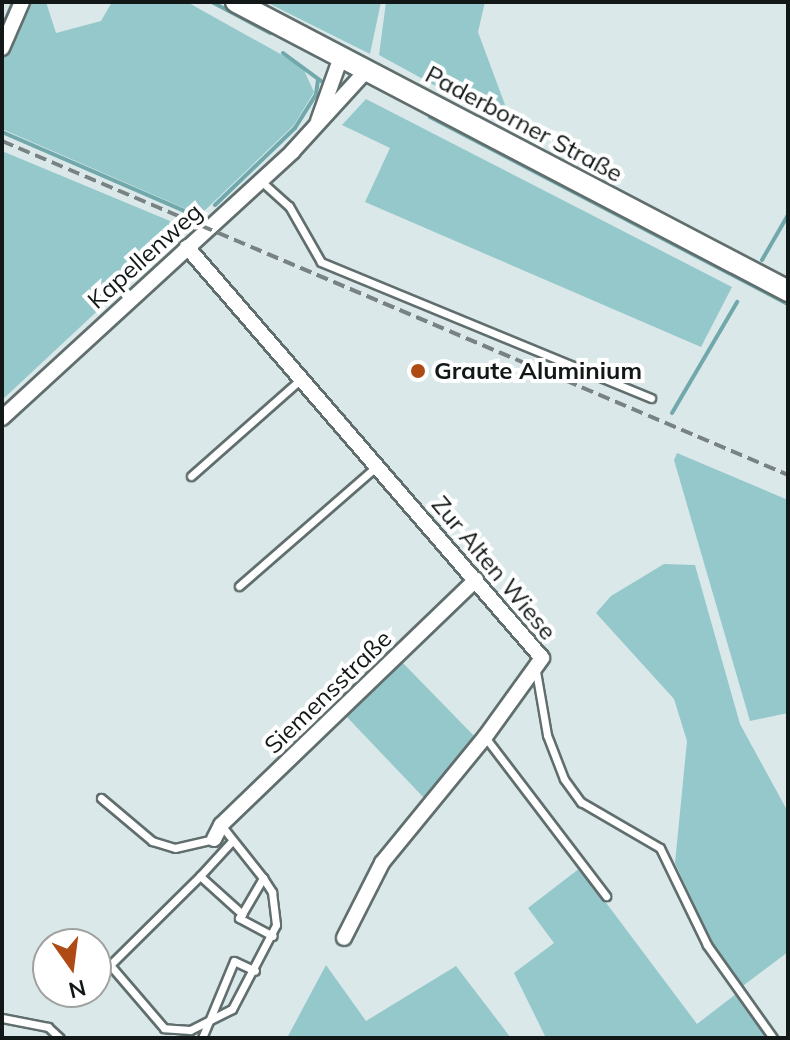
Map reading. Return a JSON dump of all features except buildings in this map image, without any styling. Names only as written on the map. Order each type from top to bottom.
[{"type":"main road","name":"Paderborner Straße","points":[[236,2],[788,291]]},
{"type":"street","points":[[2,48],[22,2]]},
{"type":"street","name":"Kapellenweg","points":[[316,125],[341,57]]},
{"type":"street","name":"Kapellenweg","points":[[2,418],[339,106],[366,71]]},
{"type":"street","name":"Zur Alten Wiese","points":[[187,247],[542,658],[536,671],[485,737],[382,863],[344,938]]},
{"type":"street","name":"Siemensstraße","points":[[217,832],[476,580]]},
{"type":"lane","points":[[260,181],[289,206],[321,262],[651,398]]},
{"type":"lane","points":[[191,476],[301,379]]},
{"type":"lane","points":[[239,586],[378,466]]},
{"type":"lane","points":[[536,671],[547,735],[564,779],[581,802],[660,848],[707,945],[773,1038]]},
{"type":"lane","points":[[485,737],[606,896]]},
{"type":"lane","points":[[101,798],[152,841],[175,848],[217,832],[232,841],[263,878],[277,912],[273,936],[232,1009],[205,1024],[179,1032],[164,1028],[110,965],[232,841]]},
{"type":"lane","points":[[200,876],[242,914]]},
{"type":"lane","points":[[263,878],[239,918],[273,936]]},
{"type":"lane","points":[[202,1038],[205,1024],[234,961],[255,971]]},
{"type":"lane","points":[[2,1018],[48,1027],[60,1038]]},
{"type":"shaded area","points":[[27,2],[46,2],[56,33],[101,21],[112,2],[187,2],[302,66],[314,92],[294,125],[200,215],[2,129],[2,59]]},
{"type":"shaded area","points":[[266,2],[381,2],[370,54]]},
{"type":"shaded area","points":[[386,2],[485,2],[478,32],[514,129],[379,55]]},
{"type":"shaded area","points":[[366,99],[732,287],[701,347],[365,202],[390,148],[342,125]]},
{"type":"shaded area","points":[[2,151],[170,221],[168,245],[2,400]]},
{"type":"shaded area","points":[[677,453],[788,500],[788,713],[750,721],[674,460]]},
{"type":"shaded area","points":[[664,564],[695,565],[740,724],[788,812],[788,952],[740,988],[712,943],[675,863],[687,741],[674,699],[596,613],[611,596]]},
{"type":"shaded area","points":[[400,660],[478,740],[426,800],[345,715]]},
{"type":"shaded area","points":[[580,868],[697,1024],[736,994],[768,1038],[546,1038],[514,973],[554,943],[528,908]]},
{"type":"shaded area","points":[[326,965],[366,1021],[456,966],[511,1038],[287,1038]]},
{"type":"waterway","points":[[2,28],[13,2]]},
{"type":"waterway","points":[[212,2],[270,33]]},
{"type":"waterway","points":[[283,53],[321,81]]},
{"type":"waterway","points":[[215,205],[295,128],[316,94],[318,79]]},
{"type":"waterway","points":[[430,117],[788,304]]},
{"type":"waterway","points":[[2,132],[201,218]]},
{"type":"waterway","points":[[762,260],[788,215]]},
{"type":"waterway","points":[[672,413],[737,302]]},
{"type":"railway","points":[[2,141],[788,475]]},
{"type":"place","name":"Graute Aluminium","points":[[418,371]]}]
